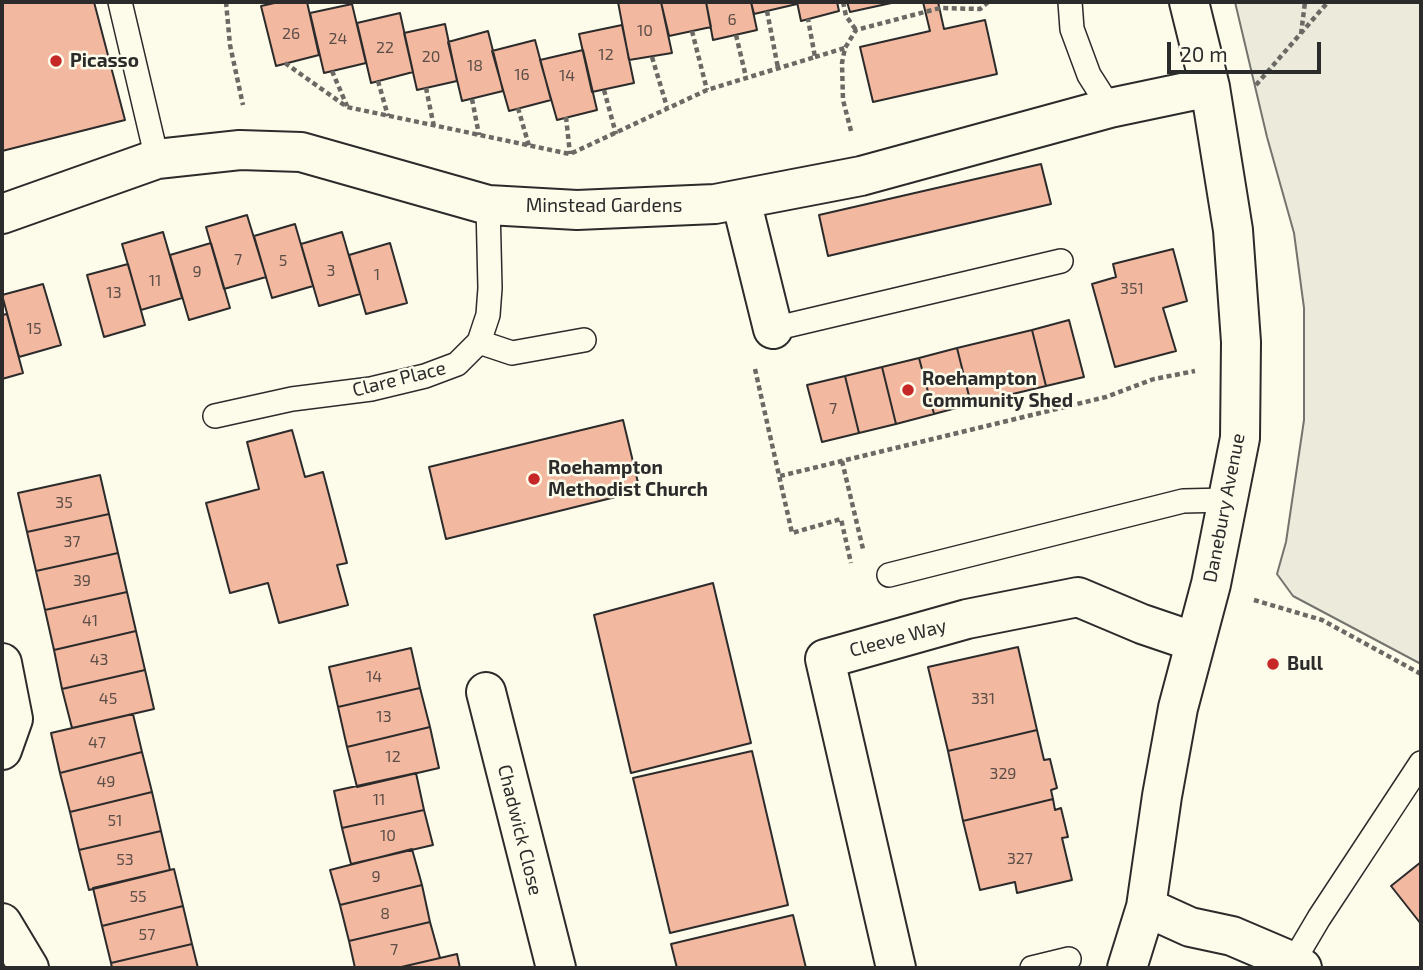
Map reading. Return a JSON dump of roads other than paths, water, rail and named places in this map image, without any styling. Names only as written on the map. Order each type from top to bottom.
[{"type":"street","name":"Danebury Avenue","points":[[1127,968],[1146,908],[1178,708],[1211,584],[1240,438],[1241,342],[1233,230],[1210,87],[1189,2]]},
{"type":"street","name":"Minstead Gardens","points":[[2,214],[157,159],[240,150],[301,152],[488,205],[577,210],[715,204],[861,176],[1110,108],[1210,87]]},
{"type":"street","points":[[741,200],[773,329]]},
{"type":"street","name":"Cleeve Way","points":[[896,968],[825,659],[967,619],[1078,597],[1142,624],[1195,642]]},
{"type":"street","points":[[2,663],[13,719],[2,750]]},
{"type":"street","name":"Chadwick Close","points":[[486,692],[556,968]]},
{"type":"street","points":[[1146,908],[1190,927],[1232,936],[1297,965]]},
{"type":"street","points":[[2,923],[29,968]]},
{"type":"lane","points":[[120,2],[157,159]]},
{"type":"lane","points":[[1070,2],[1072,29],[1089,75],[1110,108]]},
{"type":"lane","points":[[488,205],[491,288],[488,315],[479,342],[512,353],[584,340]]},
{"type":"lane","points":[[773,329],[1061,261]]},
{"type":"lane","name":"Clare Place","points":[[215,416],[292,399],[371,388],[425,376],[457,364],[479,342]]},
{"type":"lane","points":[[889,575],[1183,501],[1227,500]]},
{"type":"lane","points":[[1297,965],[1326,907],[1421,763]]},
{"type":"lane","points":[[1032,968],[1069,959]]},
{"type":"place","name":"Picasso","points":[[56,61]]},
{"type":"place","name":"Roehampton Community Shed","points":[[908,390]]},
{"type":"place","name":"Roehampton Methodist Church","points":[[534,479]]},
{"type":"place","name":"Bull","points":[[1273,664]]}]
